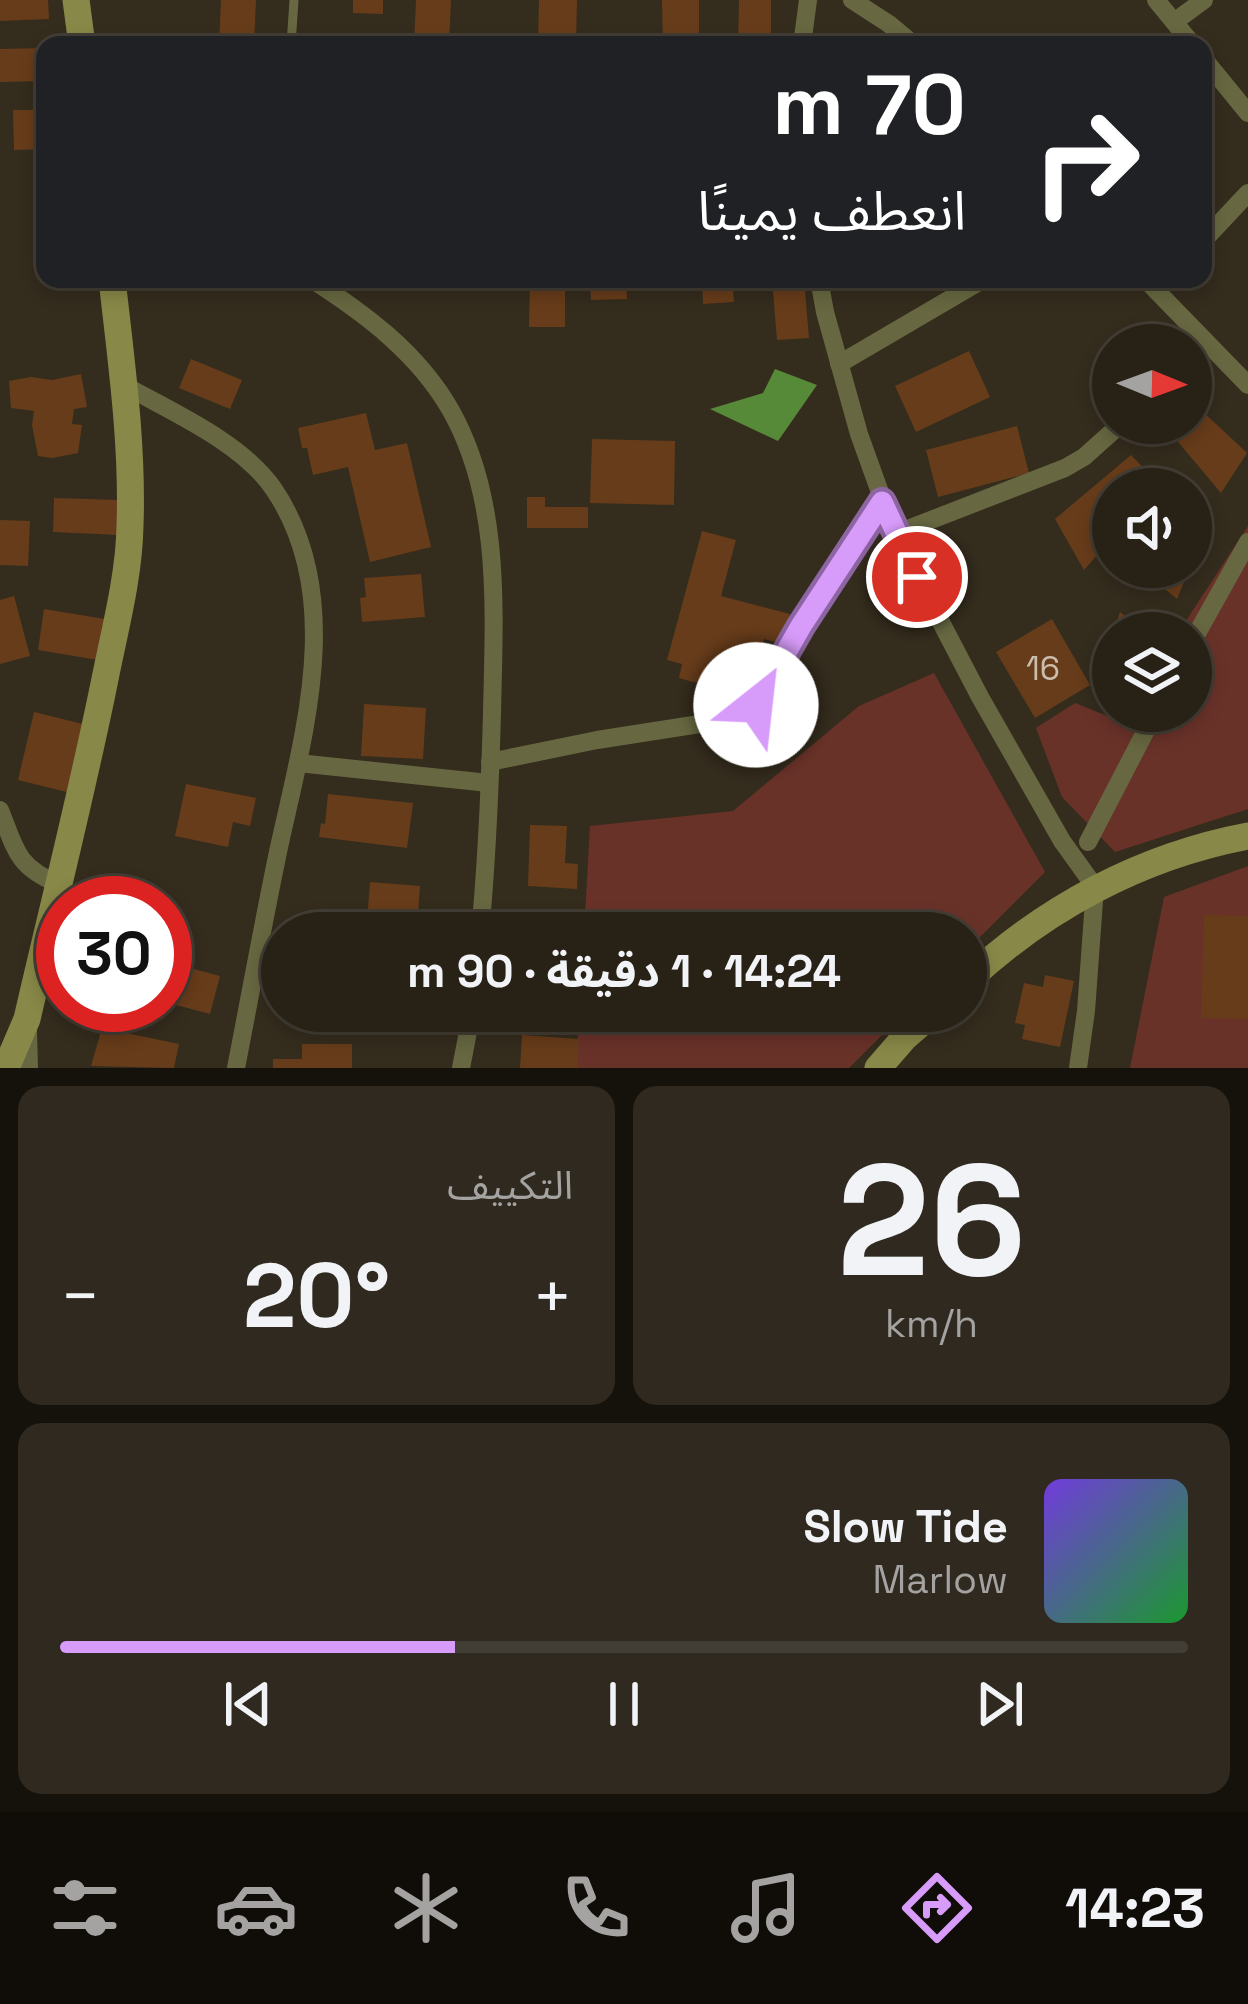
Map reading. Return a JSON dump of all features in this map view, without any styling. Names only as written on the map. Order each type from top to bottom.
[{"type":"street","points":[[76,0],[81,36]]},
{"type":"street","points":[[803,36],[808,0]]},
{"type":"street","points":[[852,0],[903,36]]},
{"type":"street","points":[[1156,0],[1185,36]]},
{"type":"street","points":[[1174,22],[1204,0]]},
{"type":"street","points":[[1212,69],[1248,113]]},
{"type":"street","points":[[1212,231],[1248,193]]},
{"type":"street","points":[[60,876],[100,706],[130,528],[124,385],[113,288]]},
{"type":"street","points":[[324,288],[357,309],[405,351],[448,407],[478,476],[491,562],[493,666],[481,912]]},
{"type":"street","points":[[821,288],[839,364],[896,534],[1062,841],[1096,887],[1078,1068]]},
{"type":"street","points":[[839,364],[970,288]]},
{"type":"street","points":[[1168,288],[1186,324]]},
{"type":"street","points":[[1212,356],[1248,385]]},
{"type":"street","points":[[124,385],[208,432],[259,471],[284,506],[310,577],[313,659],[298,763],[236,1068]]},
{"type":"street","points":[[896,534],[1054,473],[1099,444]]},
{"type":"street","points":[[298,763],[490,772],[597,740],[746,714],[882,502]]},
{"type":"street","points":[[1209,612],[1248,542]]},
{"type":"street","points":[[1088,842],[1145,732]]},
{"type":"street","points":[[0,811],[21,861],[40,876]]},
{"type":"street","points":[[987,965],[1096,887],[1173,856],[1248,836]]},
{"type":"street","points":[[6,1068],[27,1019],[36,980]]},
{"type":"street","points":[[27,1019],[29,1068]]},
{"type":"street","points":[[461,1068],[468,1032]]},
{"type":"street","points":[[878,1068],[911,1032]]},
{"type":"lane","points":[[292,36],[294,0]]},
{"type":"shaded area","points":[[775,369],[817,385],[778,441],[710,409],[763,393]]},
{"type":"shaded area","points":[[1248,526],[1248,809],[1115,852],[1062,797],[1036,728],[1075,703],[1092,710],[1092,732],[1212,732],[1212,612],[1192,612],[1212,588]]},
{"type":"shaded area","points":[[934,673],[1045,872],[987,930],[987,912],[585,912],[590,826],[733,811],[859,706]]},
{"type":"shaded area","points":[[1248,866],[1248,1068],[1130,1068],[1164,897]]},
{"type":"shaded area","points":[[578,1032],[885,1032],[849,1068],[576,1068]]},
{"type":"building","points":[[0,0],[48,0],[49,19],[0,21]]},
{"type":"building","points":[[221,0],[256,0],[254,36],[219,36]]},
{"type":"building","points":[[353,0],[383,0],[383,14],[353,13]]},
{"type":"building","points":[[416,0],[451,0],[449,36],[414,36]]},
{"type":"building","points":[[539,0],[577,0],[576,36],[538,36]]},
{"type":"building","points":[[662,0],[699,0],[699,36],[663,36]]},
{"type":"building","points":[[739,0],[771,0],[771,36],[738,36]]},
{"type":"building","points":[[36,48],[36,81],[0,82],[0,49]]},
{"type":"building","points":[[13,110],[36,110],[36,149],[14,150]]},
{"type":"building","points":[[530,288],[565,288],[565,327],[529,327]]},
{"type":"building","points":[[590,288],[626,288],[627,299],[591,300]]},
{"type":"building","points":[[702,288],[733,288],[734,302],[703,304]]},
{"type":"building","points":[[773,288],[805,288],[809,338],[777,340]]},
{"type":"building","points":[[969,351],[990,397],[916,432],[895,386]]},
{"type":"building","points":[[191,359],[242,380],[230,409],[179,388]]},
{"type":"building","points":[[81,374],[87,407],[74,409],[72,424],[82,425],[78,453],[38,456],[34,411],[11,408],[9,381]]},
{"type":"building","points":[[366,413],[375,450],[407,443],[431,547],[370,562],[348,467],[313,475],[298,428]]},
{"type":"building","points":[[1212,420],[1247,453],[1221,493],[1212,482],[1212,468],[1200,468],[1180,444],[1212,444]]},
{"type":"building","points":[[1017,426],[1029,473],[938,497],[926,450]]},
{"type":"building","points":[[592,439],[675,441],[674,505],[590,503]]},
{"type":"building","points":[[1131,455],[1144,468],[1116,468]]},
{"type":"building","points":[[1092,488],[1092,561],[1084,570],[1055,519]]},
{"type":"building","points":[[527,497],[545,497],[545,507],[588,507],[588,528],[527,528]]},
{"type":"building","points":[[54,498],[119,500],[118,535],[53,532]]},
{"type":"building","points":[[0,520],[30,521],[28,566],[0,565]]},
{"type":"building","points":[[702,531],[736,540],[721,596],[790,614],[782,644],[764,639],[752,681],[730,675],[725,691],[679,678],[682,664],[667,660]]},
{"type":"building","points":[[421,574],[425,617],[362,622],[364,578]]},
{"type":"building","points":[[1164,588],[1181,588],[1177,599]]},
{"type":"building","points":[[14,596],[30,656],[0,664],[0,600]]},
{"type":"building","points":[[44,609],[111,620],[104,661],[38,650]]},
{"type":"building","points":[[1052,619],[1090,685],[1035,718],[996,652]]},
{"type":"building","points":[[364,704],[426,708],[423,759],[361,756]]},
{"type":"building","points":[[34,712],[87,725],[71,793],[18,780]]},
{"type":"building","points":[[186,784],[256,798],[250,826],[233,822],[228,847],[175,836]]},
{"type":"building","points":[[328,794],[413,803],[407,848],[319,837]]},
{"type":"building","points":[[530,825],[567,826],[565,863],[578,864],[577,889],[528,886]]},
{"type":"building","points":[[370,882],[420,886],[418,912],[368,912]]},
{"type":"building","points":[[1204,915],[1248,916],[1248,1019],[1201,1018]]},
{"type":"building","points":[[192,968],[220,976],[210,1014],[192,1009]]},
{"type":"building","points":[[1045,975],[1074,981],[1060,1047],[1022,1039],[1025,1025],[1015,1023],[1024,983],[1043,987]]},
{"type":"building","points":[[101,1032],[179,1044],[174,1068],[91,1066]]},
{"type":"building","points":[[522,1035],[579,1039],[577,1068],[520,1068]]},
{"type":"building","points":[[302,1044],[352,1044],[352,1068],[273,1068],[273,1059],[302,1059]]},
{"type":"route","points":[[756,705],[882,502],[917,577]]}]
